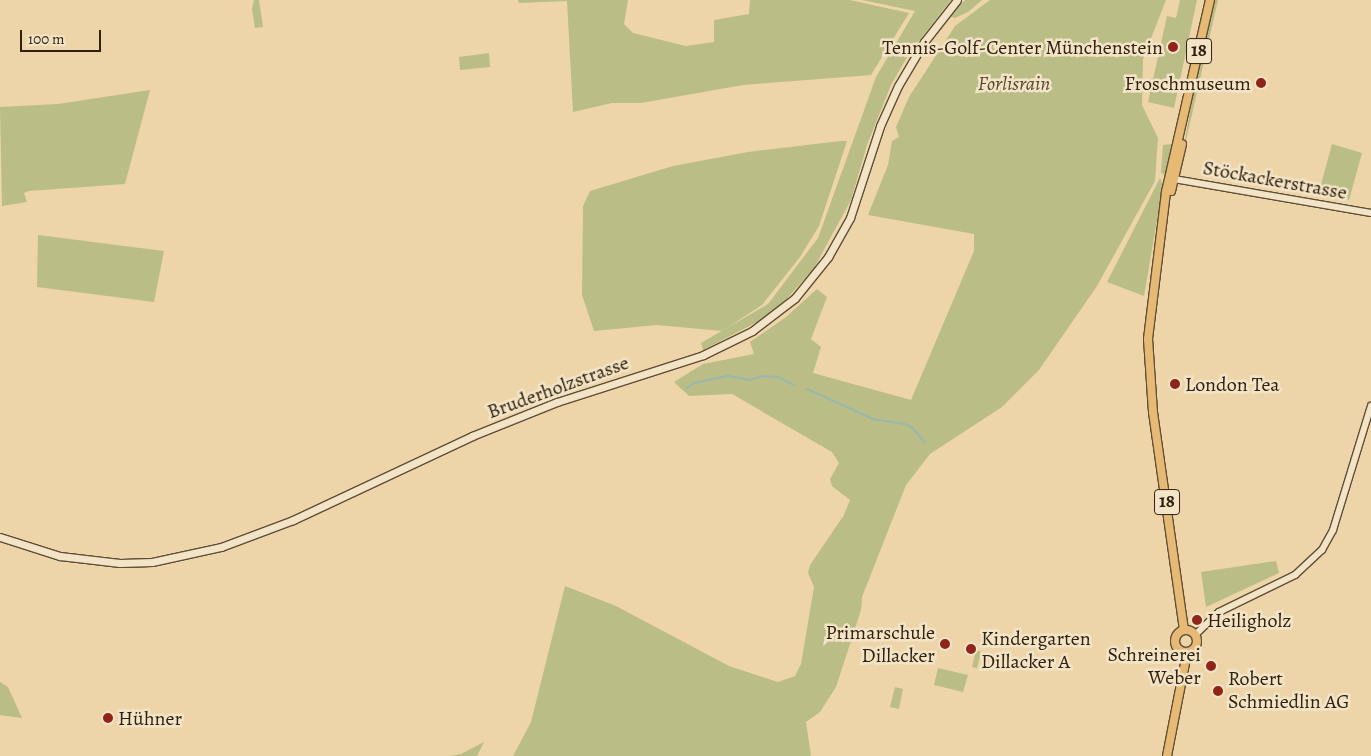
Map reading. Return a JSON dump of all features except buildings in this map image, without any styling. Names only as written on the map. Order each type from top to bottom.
[{"type":"main road","name":"Bruderholzstrasse","points":[[0,537],[60,556],[120,563],[152,562],[221,547],[293,520],[472,436],[557,402],[703,355],[752,331],[795,298],[828,257],[850,218],[880,126],[898,86],[924,42],[957,0]]},
{"type":"main road","name":"18","points":[[1187,653],[1179,650],[1175,642],[1177,635],[1184,630],[1148,360],[1151,302],[1164,212],[1210,0]]},
{"type":"main road","points":[[1167,756],[1187,653],[1196,647],[1195,635],[1184,630]]},
{"type":"street","name":"Stöckackerstrasse","points":[[1171,179],[1371,213]]},
{"type":"street","points":[[1195,635],[1219,612],[1295,575],[1322,550],[1333,530],[1371,406]]},
{"type":"green space","points":[[254,0],[259,0],[263,27],[255,28],[252,9]]},
{"type":"green space","points":[[518,0],[628,0],[624,24],[633,33],[686,46],[714,42],[714,20],[749,14],[750,0],[850,0],[909,13],[871,75],[743,85],[641,103],[612,103],[573,112],[567,1],[519,3]]},
{"type":"green space","points":[[862,0],[951,0],[910,52],[891,85],[867,145],[851,200],[814,268],[784,302],[761,320],[703,350],[701,343],[768,304],[818,238],[876,77],[915,11]]},
{"type":"green space","points":[[965,0],[982,0],[968,12],[955,18],[949,16]]},
{"type":"green space","name":"Forlisrain","points":[[990,0],[1166,0],[1143,59],[1142,105],[1158,138],[1155,181],[1097,286],[1039,370],[1002,407],[930,454],[906,485],[862,597],[861,610],[836,687],[820,712],[806,722],[811,756],[513,756],[531,722],[565,586],[616,606],[729,666],[778,682],[795,676],[801,664],[814,587],[808,573],[810,565],[844,515],[850,500],[832,486],[830,479],[839,463],[832,452],[732,394],[689,396],[674,382],[703,364],[754,354],[750,342],[786,317],[817,289],[827,297],[811,339],[821,347],[813,373],[911,400],[974,251],[974,234],[868,215],[888,165],[892,141],[899,137],[896,127],[909,97],[955,26]]},
{"type":"green space","name":"Tennis-Golf-Center Münchenstein","points":[[1180,0],[1197,0],[1174,108],[1148,102],[1167,16],[1176,18]]},
{"type":"green space","points":[[1213,0],[1218,0],[1180,167],[1198,68]]},
{"type":"green space","points":[[489,53],[490,67],[460,70],[459,57]]},
{"type":"green space","points":[[150,90],[125,184],[29,191],[24,193],[27,202],[2,206],[0,107],[58,104]]},
{"type":"green space","points":[[847,141],[819,226],[800,257],[762,305],[722,331],[657,325],[594,331],[582,295],[583,206],[590,191],[673,166],[748,152]]},
{"type":"green space","points":[[1173,144],[1164,175],[1161,172],[1163,145]]},
{"type":"green space","points":[[1332,144],[1362,153],[1349,200],[1319,192]]},
{"type":"green space","points":[[1160,178],[1163,185],[1144,296],[1107,282]]},
{"type":"green space","points":[[38,235],[164,251],[154,302],[37,287]]},
{"type":"green space","points":[[1276,561],[1279,573],[1206,607],[1201,572]]},
{"type":"green space","points":[[976,650],[981,652],[977,668],[972,667]]},
{"type":"green space","points":[[938,668],[968,675],[963,692],[934,685]]},
{"type":"green space","points":[[0,682],[8,687],[22,718],[0,715]]},
{"type":"green space","points":[[895,687],[903,689],[899,709],[890,707]]},
{"type":"green space","points":[[484,742],[477,756],[450,756],[461,754]]},
{"type":"waterway","points":[[687,388],[694,383],[728,376],[750,380],[761,376],[778,377],[794,385]]},
{"type":"waterway","points":[[807,389],[873,419],[905,424],[913,428],[925,443]]},
{"type":"place","name":"Tennis-Golf-Center Münchenstein","points":[[1173,47]]},
{"type":"place","name":"Froschmuseum","points":[[1261,83]]},
{"type":"place","name":"London Tea","points":[[1175,384]]},
{"type":"place","name":"Heiligholz","points":[[1197,620]]},
{"type":"place","name":"Primarschule Dillacker","points":[[945,644]]},
{"type":"place","name":"Kindergarten Dillacker A","points":[[971,649]]},
{"type":"place","name":"Schreinerei Weber","points":[[1211,666]]},
{"type":"place","name":"Robert Schmiedlin AG","points":[[1218,691]]},
{"type":"place","name":"Hühner","points":[[108,718]]}]
